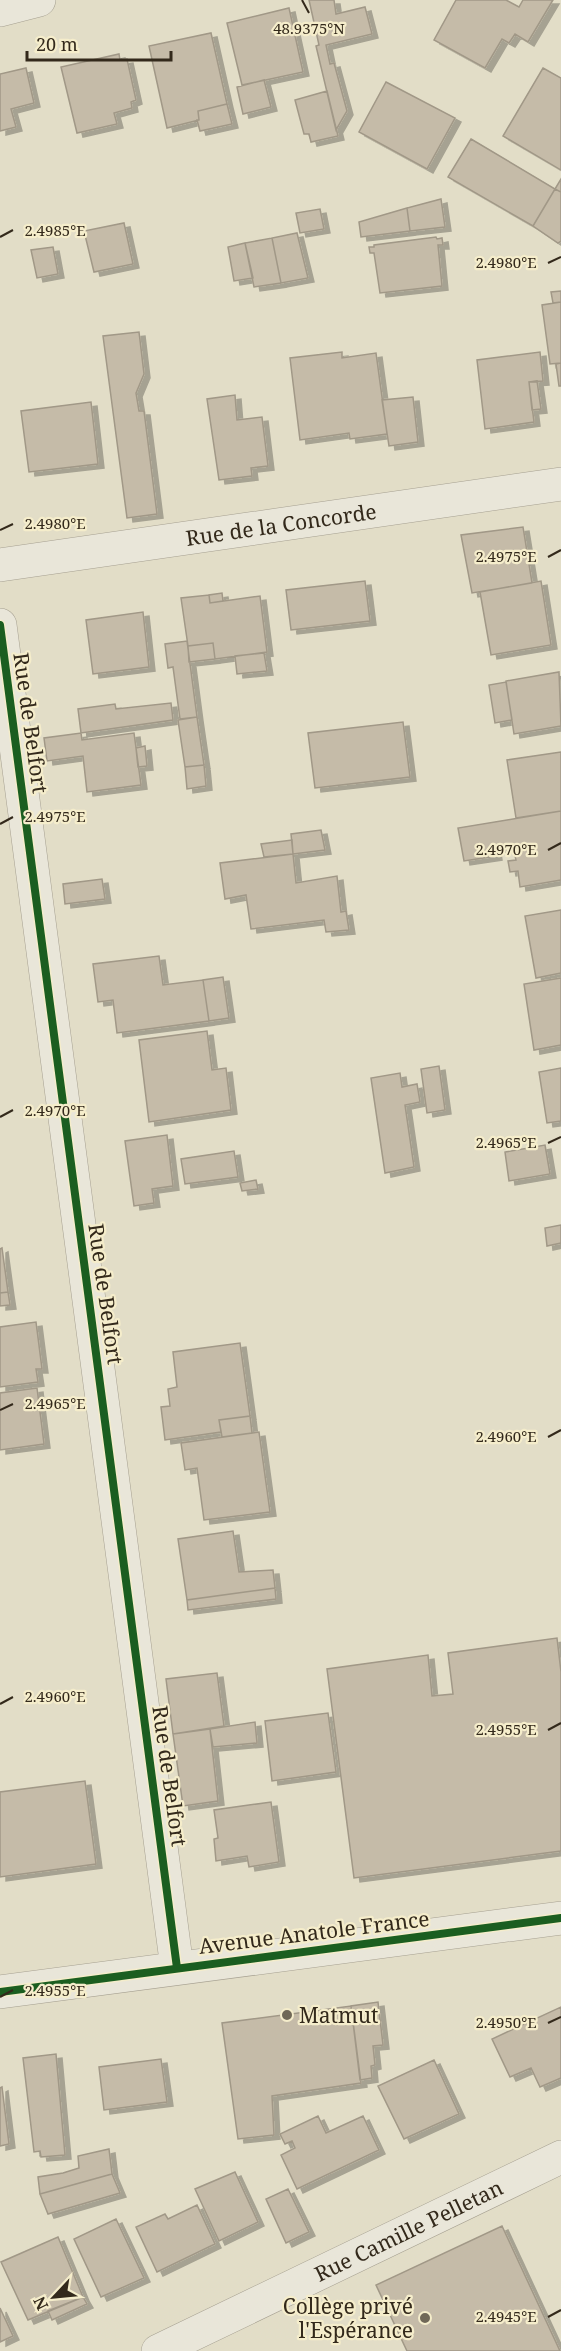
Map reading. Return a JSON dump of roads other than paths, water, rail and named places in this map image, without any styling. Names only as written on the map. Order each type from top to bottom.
[{"type":"street","points":[[0,10],[39,0]]},
{"type":"street","name":"Rue de la Concorde","points":[[0,565],[561,484]]},
{"type":"street","name":"Rue de Belfort","points":[[0,625],[177,1968]]},
{"type":"street","name":"Avenue Anatole France","points":[[0,1992],[561,1918]]},
{"type":"street","name":"Rue Camille Pelletan","points":[[158,2351],[561,2157]]},
{"type":"place","name":"Matmut","points":[[287,2015]]},
{"type":"place","name":"Collège privé l'Espérance","points":[[425,2318]]}]
